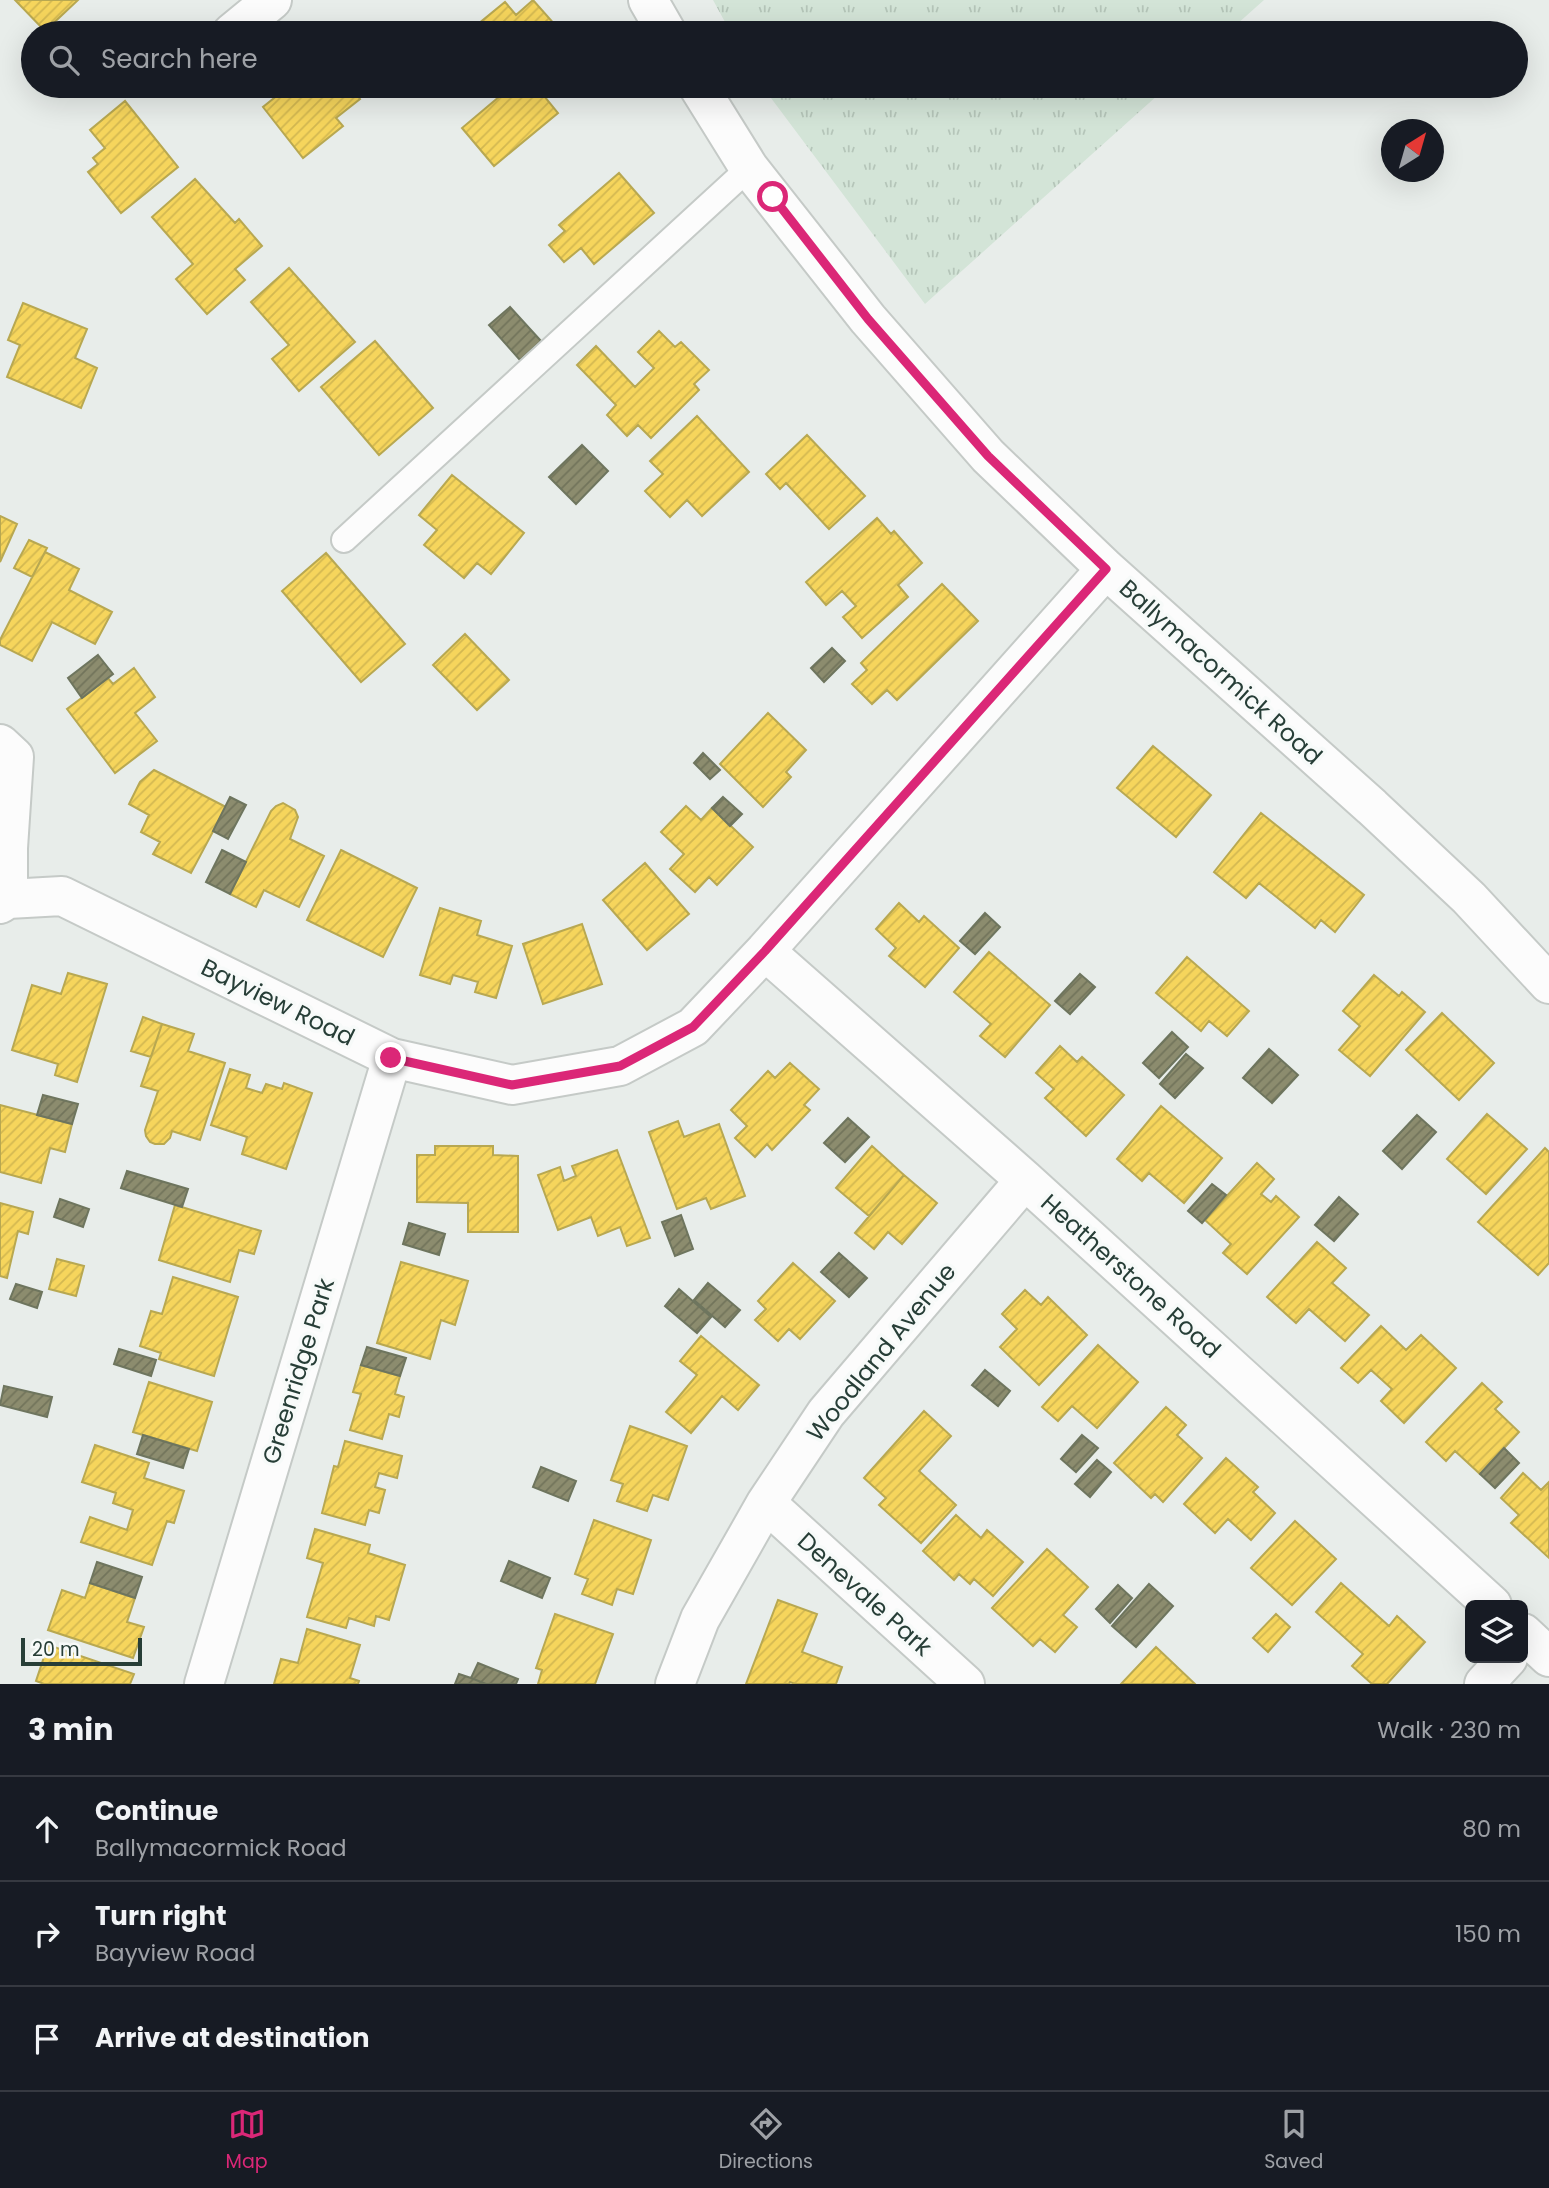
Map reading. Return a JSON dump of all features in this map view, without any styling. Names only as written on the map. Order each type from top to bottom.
[{"type":"street","points":[[247,21],[272,0]]},
{"type":"street","points":[[648,0],[660,21]]},
{"type":"street","name":"Ballymacormick Road","points":[[705,98],[749,168],[868,319],[988,456],[1106,569],[1460,889],[1549,984]]},
{"type":"street","name":"Bayview Road","points":[[4,902],[62,896],[391,1058],[512,1085],[620,1066],[693,1027],[765,951],[1106,569]]},
{"type":"street","points":[[0,744],[14,757],[4,902]]},
{"type":"street","name":"Heatherstone Road","points":[[765,951],[1025,1180],[1487,1600]]},
{"type":"street","name":"Greenridge Park","points":[[204,1684],[391,1058]]},
{"type":"street","name":"Woodland Avenue","points":[[675,1684],[700,1619],[766,1503],[826,1413],[1025,1180]]},
{"type":"street","name":"Denevale Park","points":[[766,1503],[965,1684]]},
{"type":"street","points":[[1484,1684],[1507,1663]]},
{"type":"lane","points":[[344,540],[749,168]]},
{"type":"green space","points":[[713,0],[1264,0],[1240,21],[724,21]]},
{"type":"green space","points":[[771,98],[1155,98],[925,304]]},
{"type":"building: Homes","points":[[15,0],[78,0],[56,21],[35,21]]},
{"type":"building: Homes","points":[[533,0],[552,21],[482,21],[505,2],[516,15]]},
{"type":"building: Homes","points":[[274,98],[360,99],[336,118],[343,126],[303,158],[263,107]]},
{"type":"building: Homes","points":[[498,98],[546,98],[558,113],[494,166],[462,128]]},
{"type":"building: Homes","points":[[125,101],[178,167],[121,213],[88,172],[98,164],[93,158],[105,148],[90,130]]},
{"type":"building: Homes","points":[[619,173],[654,213],[594,264],[581,248],[564,262],[549,245],[565,231],[559,225]]},
{"type":"building: Homes","points":[[195,179],[235,223],[239,219],[262,246],[235,269],[245,280],[207,314],[176,279],[193,264],[152,217]]},
{"type":"building: Homes","points":[[289,268],[355,342],[299,391],[272,359],[289,345],[251,302]]},
{"type":"building: Homes","points":[[23,303],[87,329],[75,358],[97,368],[81,408],[7,377],[20,345],[8,340]]},
{"type":"building: Homes","points":[[659,331],[675,347],[681,342],[709,370],[694,384],[699,390],[651,438],[638,425],[627,436],[607,415],[616,405],[577,365],[596,346],[635,387],[654,368],[638,352]]},
{"type":"building: Homes","points":[[375,341],[433,408],[379,455],[321,387]]},
{"type":"building: Homes","points":[[697,416],[749,472],[702,516],[687,500],[670,517],[645,491],[663,474],[650,461]]},
{"type":"building: Homes","points":[[807,435],[865,496],[829,529],[786,483],[780,489],[766,474]]},
{"type":"building: Homes","points":[[452,475],[524,533],[491,574],[477,563],[464,578],[424,545],[437,530],[419,515]]},
{"type":"building: Homes","points":[[0,516],[17,524],[0,562]]},
{"type":"building: Homes","points":[[877,518],[891,534],[894,531],[922,563],[898,585],[908,597],[862,638],[843,617],[856,606],[842,591],[826,605],[806,582]]},
{"type":"building: Homes","points":[[29,540],[47,548],[32,577],[14,568]]},
{"type":"building: Homes","points":[[45,552],[79,569],[69,590],[112,612],[95,644],[52,622],[32,661],[0,645],[0,640]]},
{"type":"building: Homes","points":[[326,553],[405,644],[361,682],[282,591]]},
{"type":"building: Homes","points":[[942,584],[978,621],[897,700],[887,690],[872,704],[852,684],[867,670],[861,663]]},
{"type":"building: Homes","points":[[465,634],[509,680],[477,710],[433,665]]},
{"type":"building: Homes","points":[[134,668],[155,697],[135,713],[157,741],[115,773],[67,709],[108,678],[113,684]]},
{"type":"building: Homes","points":[[768,713],[806,750],[786,772],[791,777],[763,807],[720,764]]},
{"type":"building: Homes","points":[[1153,746],[1211,795],[1176,837],[1117,788]]},
{"type":"building: Homes","points":[[154,770],[226,807],[191,873],[153,854],[160,842],[141,832],[149,815],[129,804],[140,782]]},
{"type":"building: Homes","points":[[283,803],[295,810],[298,817],[290,839],[324,856],[299,907],[264,890],[256,907],[230,894],[271,811]]},
{"type":"building: Homes","points":[[686,806],[701,820],[712,808],[753,847],[717,885],[709,877],[695,892],[670,869],[684,854],[661,832]]},
{"type":"building: Homes","points":[[1261,813],[1364,895],[1335,932],[1321,920],[1315,928],[1259,883],[1246,898],[1214,872]]},
{"type":"building: Homes","points":[[341,850],[417,888],[383,957],[307,920]]},
{"type":"building: Homes","points":[[645,863],[689,914],[647,950],[603,900]]},
{"type":"building: Homes","points":[[899,903],[919,922],[924,916],[959,948],[925,987],[889,956],[896,948],[876,929]]},
{"type":"building: Homes","points":[[440,908],[481,921],[477,935],[512,946],[496,998],[475,992],[478,982],[453,975],[450,984],[420,975]]},
{"type":"building: Homes","points":[[582,924],[602,984],[543,1004],[523,944]]},
{"type":"building: Homes","points":[[989,952],[1050,1005],[1005,1057],[980,1036],[991,1024],[954,992]]},
{"type":"building: Homes","points":[[1187,957],[1249,1011],[1227,1036],[1209,1021],[1201,1031],[1156,993]]},
{"type":"building: Homes","points":[[68,973],[107,984],[77,1082],[55,1075],[58,1064],[12,1050],[32,985],[61,994]]},
{"type":"building: Homes","points":[[1374,975],[1399,996],[1402,992],[1425,1012],[1370,1076],[1339,1050],[1360,1026],[1343,1011]]},
{"type":"building: Homes","points":[[1442,1013],[1494,1063],[1459,1100],[1406,1050]]},
{"type":"building: Homes","points":[[143,1017],[162,1024],[151,1057],[131,1051]]},
{"type":"building: Homes","points":[[162,1024],[194,1034],[188,1051],[225,1063],[200,1140],[172,1131],[164,1144],[155,1144],[146,1136],[145,1130],[158,1091],[141,1086]]},
{"type":"building: Homes","points":[[1060,1046],[1077,1062],[1082,1057],[1124,1095],[1086,1136],[1045,1098],[1054,1089],[1036,1073]]},
{"type":"building: Homes","points":[[790,1063],[819,1089],[804,1105],[810,1110],[772,1150],[767,1144],[755,1157],[735,1138],[747,1126],[731,1110],[768,1071],[775,1078]]},
{"type":"building: Homes","points":[[230,1069],[250,1075],[246,1088],[262,1093],[266,1084],[282,1089],[284,1083],[312,1093],[286,1169],[242,1154],[247,1137],[211,1125]]},
{"type":"building: Homes","points":[[0,1105],[72,1124],[65,1152],[50,1148],[41,1183],[0,1172]]},
{"type":"building: Homes","points":[[1161,1106],[1222,1158],[1184,1203],[1149,1173],[1142,1181],[1117,1159]]},
{"type":"building: Homes","points":[[1487,1114],[1527,1149],[1486,1194],[1447,1159]]},
{"type":"building: Homes","points":[[678,1121],[684,1137],[719,1124],[745,1196],[711,1209],[706,1198],[677,1209],[649,1132]]},
{"type":"building: Homes","points":[[435,1146],[493,1146],[493,1155],[518,1156],[518,1232],[468,1232],[468,1203],[417,1202],[417,1155],[435,1155]]},
{"type":"building: Homes","points":[[872,1146],[904,1175],[869,1216],[836,1188]]},
{"type":"building: Homes","points":[[1545,1148],[1549,1152],[1549,1263],[1538,1275],[1478,1222]]},
{"type":"building: Homes","points":[[617,1150],[650,1238],[627,1246],[620,1227],[598,1236],[591,1217],[558,1230],[538,1175],[560,1167],[564,1181],[576,1176],[572,1166]]},
{"type":"building: Homes","points":[[1257,1163],[1274,1179],[1261,1194],[1271,1202],[1276,1196],[1299,1217],[1247,1274],[1223,1253],[1231,1244],[1205,1220]]},
{"type":"building: Homes","points":[[904,1175],[937,1203],[902,1244],[888,1232],[874,1249],[855,1233]]},
{"type":"building: Homes","points":[[0,1203],[33,1212],[28,1234],[18,1231],[7,1278],[0,1276]]},
{"type":"building: Homes","points":[[175,1205],[261,1231],[254,1254],[239,1250],[230,1282],[159,1260]]},
{"type":"building: Homes","points":[[1317,1242],[1346,1268],[1332,1283],[1369,1315],[1345,1341],[1309,1309],[1296,1323],[1267,1297]]},
{"type":"building: Homes","points":[[57,1259],[84,1266],[76,1296],[49,1289]]},
{"type":"building: Homes","points":[[401,1262],[468,1281],[455,1325],[441,1320],[430,1359],[377,1343]]},
{"type":"building: Homes","points":[[793,1263],[835,1301],[800,1339],[789,1329],[778,1341],[755,1320],[766,1309],[758,1301]]},
{"type":"building: Homes","points":[[173,1277],[238,1297],[214,1376],[159,1359],[161,1353],[140,1346],[151,1311],[162,1314]]},
{"type":"building: Homes","points":[[1025,1290],[1041,1305],[1048,1297],[1087,1335],[1039,1385],[1000,1347],[1017,1329],[1002,1314]]},
{"type":"building: Homes","points":[[1381,1326],[1406,1350],[1421,1335],[1456,1368],[1404,1423],[1381,1401],[1392,1389],[1371,1370],[1358,1383],[1341,1368]]},
{"type":"building: Homes","points":[[701,1336],[759,1385],[738,1410],[722,1396],[691,1433],[666,1412],[697,1375],[680,1361]]},
{"type":"building: Homes","points":[[1098,1345],[1138,1382],[1097,1428],[1072,1406],[1058,1421],[1042,1407]]},
{"type":"building: Homes","points":[[361,1365],[400,1376],[395,1394],[404,1397],[399,1417],[389,1414],[382,1439],[350,1430],[361,1394],[353,1392]]},
{"type":"building: Homes","points":[[149,1382],[212,1402],[197,1451],[133,1432]]},
{"type":"building: Homes","points":[[1482,1383],[1502,1402],[1495,1409],[1519,1432],[1480,1474],[1455,1451],[1446,1461],[1426,1442]]},
{"type":"building: Homes","points":[[1166,1407],[1186,1425],[1177,1435],[1202,1458],[1163,1502],[1155,1494],[1151,1498],[1114,1463]]},
{"type":"building: Homes","points":[[924,1411],[951,1436],[919,1471],[956,1505],[921,1543],[879,1505],[886,1498],[864,1478]]},
{"type":"building: Homes","points":[[630,1426],[687,1446],[668,1500],[653,1495],[647,1511],[617,1501],[623,1484],[611,1480]]},
{"type":"building: Homes","points":[[345,1441],[402,1456],[397,1478],[379,1473],[375,1487],[385,1490],[379,1513],[369,1510],[365,1525],[322,1513],[334,1466],[338,1467]]},
{"type":"building: Homes","points":[[95,1445],[149,1463],[144,1478],[184,1491],[174,1523],[167,1521],[152,1565],[81,1542],[90,1517],[127,1530],[133,1510],[113,1503],[116,1493],[82,1482]]},
{"type":"building: Homes","points":[[1226,1458],[1258,1487],[1253,1492],[1275,1513],[1251,1540],[1228,1519],[1215,1533],[1184,1504]]},
{"type":"building: Homes","points":[[1523,1473],[1541,1490],[1549,1482],[1549,1558],[1511,1523],[1519,1515],[1501,1498]]},
{"type":"building: Homes","points":[[956,1515],[981,1538],[987,1530],[1023,1562],[993,1596],[974,1579],[970,1584],[959,1574],[954,1580],[923,1551]]},
{"type":"building: Homes","points":[[594,1520],[651,1540],[633,1594],[617,1589],[612,1605],[582,1594],[588,1579],[575,1574]]},
{"type":"building: Homes","points":[[1295,1521],[1336,1559],[1292,1605],[1251,1568]]},
{"type":"building: Homes","points":[[315,1529],[370,1545],[368,1553],[405,1565],[389,1620],[376,1616],[374,1626],[349,1618],[346,1628],[307,1617],[323,1563],[307,1558]]},
{"type":"building: Homes","points":[[1047,1549],[1088,1587],[1063,1615],[1077,1627],[1055,1652],[1040,1639],[1033,1646],[992,1608]]},
{"type":"building: Homes","points":[[90,1583],[135,1598],[127,1622],[144,1627],[133,1658],[48,1630],[62,1590],[85,1598]]},
{"type":"building: Homes","points":[[1341,1583],[1389,1626],[1397,1616],[1425,1642],[1387,1684],[1372,1684],[1352,1666],[1363,1654],[1316,1612]]},
{"type":"building: Homes","points":[[778,1600],[817,1614],[802,1652],[842,1667],[836,1684],[746,1684]]},
{"type":"building: Homes","points":[[555,1614],[613,1634],[595,1684],[538,1684],[542,1670],[536,1668]]},
{"type":"building: Homes","points":[[1276,1614],[1290,1627],[1268,1652],[1253,1638]]},
{"type":"building: Homes","points":[[307,1629],[360,1645],[350,1678],[359,1681],[358,1684],[274,1684],[281,1659],[298,1663]]},
{"type":"building: Homes","points":[[48,1645],[134,1674],[130,1684],[44,1684],[36,1681]]},
{"type":"building: Homes","points":[[1156,1647],[1195,1684],[1121,1684]]},
{"type":"building: Industry","points":[[510,307],[541,341],[520,360],[489,325]]},
{"type":"building: Industry","points":[[582,445],[608,471],[576,504],[549,477]]},
{"type":"building: Industry","points":[[832,648],[845,661],[824,682],[811,668]]},
{"type":"building: Industry","points":[[98,655],[113,674],[82,698],[68,678]]},
{"type":"building: Industry","points":[[703,753],[720,770],[710,779],[694,763]]},
{"type":"building: Industry","points":[[230,797],[246,805],[228,839],[213,831]]},
{"type":"building: Industry","points":[[723,797],[742,814],[730,826],[712,808]]},
{"type":"building: Industry","points":[[222,850],[246,862],[230,894],[206,882]]},
{"type":"building: Industry","points":[[985,913],[1000,927],[975,954],[960,941]]},
{"type":"building: Industry","points":[[1080,974],[1095,987],[1070,1014],[1055,1001]]},
{"type":"building: Industry","points":[[1172,1032],[1188,1047],[1159,1078],[1143,1063]]},
{"type":"building: Industry","points":[[1269,1049],[1298,1075],[1272,1103],[1243,1078]]},
{"type":"building: Industry","points":[[1186,1054],[1203,1068],[1175,1098],[1160,1084]]},
{"type":"building: Industry","points":[[43,1095],[78,1104],[72,1124],[37,1115]]},
{"type":"building: Industry","points":[[1417,1115],[1436,1132],[1402,1169],[1383,1151]]},
{"type":"building: Industry","points":[[848,1118],[869,1137],[845,1162],[824,1143]]},
{"type":"building: Industry","points":[[127,1171],[188,1189],[182,1207],[121,1188]]},
{"type":"building: Industry","points":[[1212,1184],[1226,1195],[1202,1223],[1188,1211]]},
{"type":"building: Industry","points":[[1339,1197],[1358,1214],[1334,1241],[1315,1225]]},
{"type":"building: Industry","points":[[60,1199],[89,1209],[83,1227],[54,1217]]},
{"type":"building: Industry","points":[[681,1215],[693,1249],[675,1256],[662,1222]]},
{"type":"building: Industry","points":[[409,1223],[445,1234],[439,1255],[403,1244]]},
{"type":"building: Industry","points":[[839,1253],[867,1278],[849,1297],[821,1272]]},
{"type":"building: Industry","points":[[708,1283],[740,1310],[725,1327],[694,1300]]},
{"type":"building: Industry","points":[[16,1284],[42,1292],[37,1308],[10,1299]]},
{"type":"building: Industry","points":[[679,1289],[711,1317],[697,1333],[665,1306]]},
{"type":"building: Industry","points":[[367,1347],[406,1358],[400,1376],[361,1365]]},
{"type":"building: Industry","points":[[119,1349],[156,1360],[151,1376],[114,1364]]},
{"type":"building: Industry","points":[[985,1370],[1010,1391],[998,1406],[972,1385]]},
{"type":"building: Industry","points":[[4,1386],[52,1397],[47,1417],[0,1405]]},
{"type":"building: Industry","points":[[143,1435],[189,1449],[183,1468],[137,1454]]},
{"type":"building: Industry","points":[[1082,1435],[1098,1448],[1076,1472],[1061,1459]]},
{"type":"building: Industry","points":[[1504,1448],[1519,1463],[1495,1488],[1480,1474]]},
{"type":"building: Industry","points":[[1097,1460],[1111,1472],[1090,1497],[1075,1484]]},
{"type":"building: Industry","points":[[541,1467],[576,1481],[568,1501],[533,1487]]},
{"type":"building: Industry","points":[[509,1561],[550,1578],[542,1598],[501,1581]]},
{"type":"building: Industry","points":[[97,1562],[142,1577],[135,1598],[90,1583]]},
{"type":"building: Industry","points":[[1149,1584],[1173,1606],[1136,1647],[1112,1626]]},
{"type":"building: Industry","points":[[1118,1585],[1132,1598],[1110,1623],[1096,1609]]},
{"type":"building: Industry","points":[[478,1663],[518,1679],[516,1684],[486,1684],[471,1678]]},
{"type":"building: Industry","points":[[459,1674],[471,1678],[486,1684],[455,1684]]},
{"type":"route","points":[[391,1058],[512,1085],[620,1066],[693,1027],[765,951],[1106,569],[988,456],[868,319],[773,197]]}]
